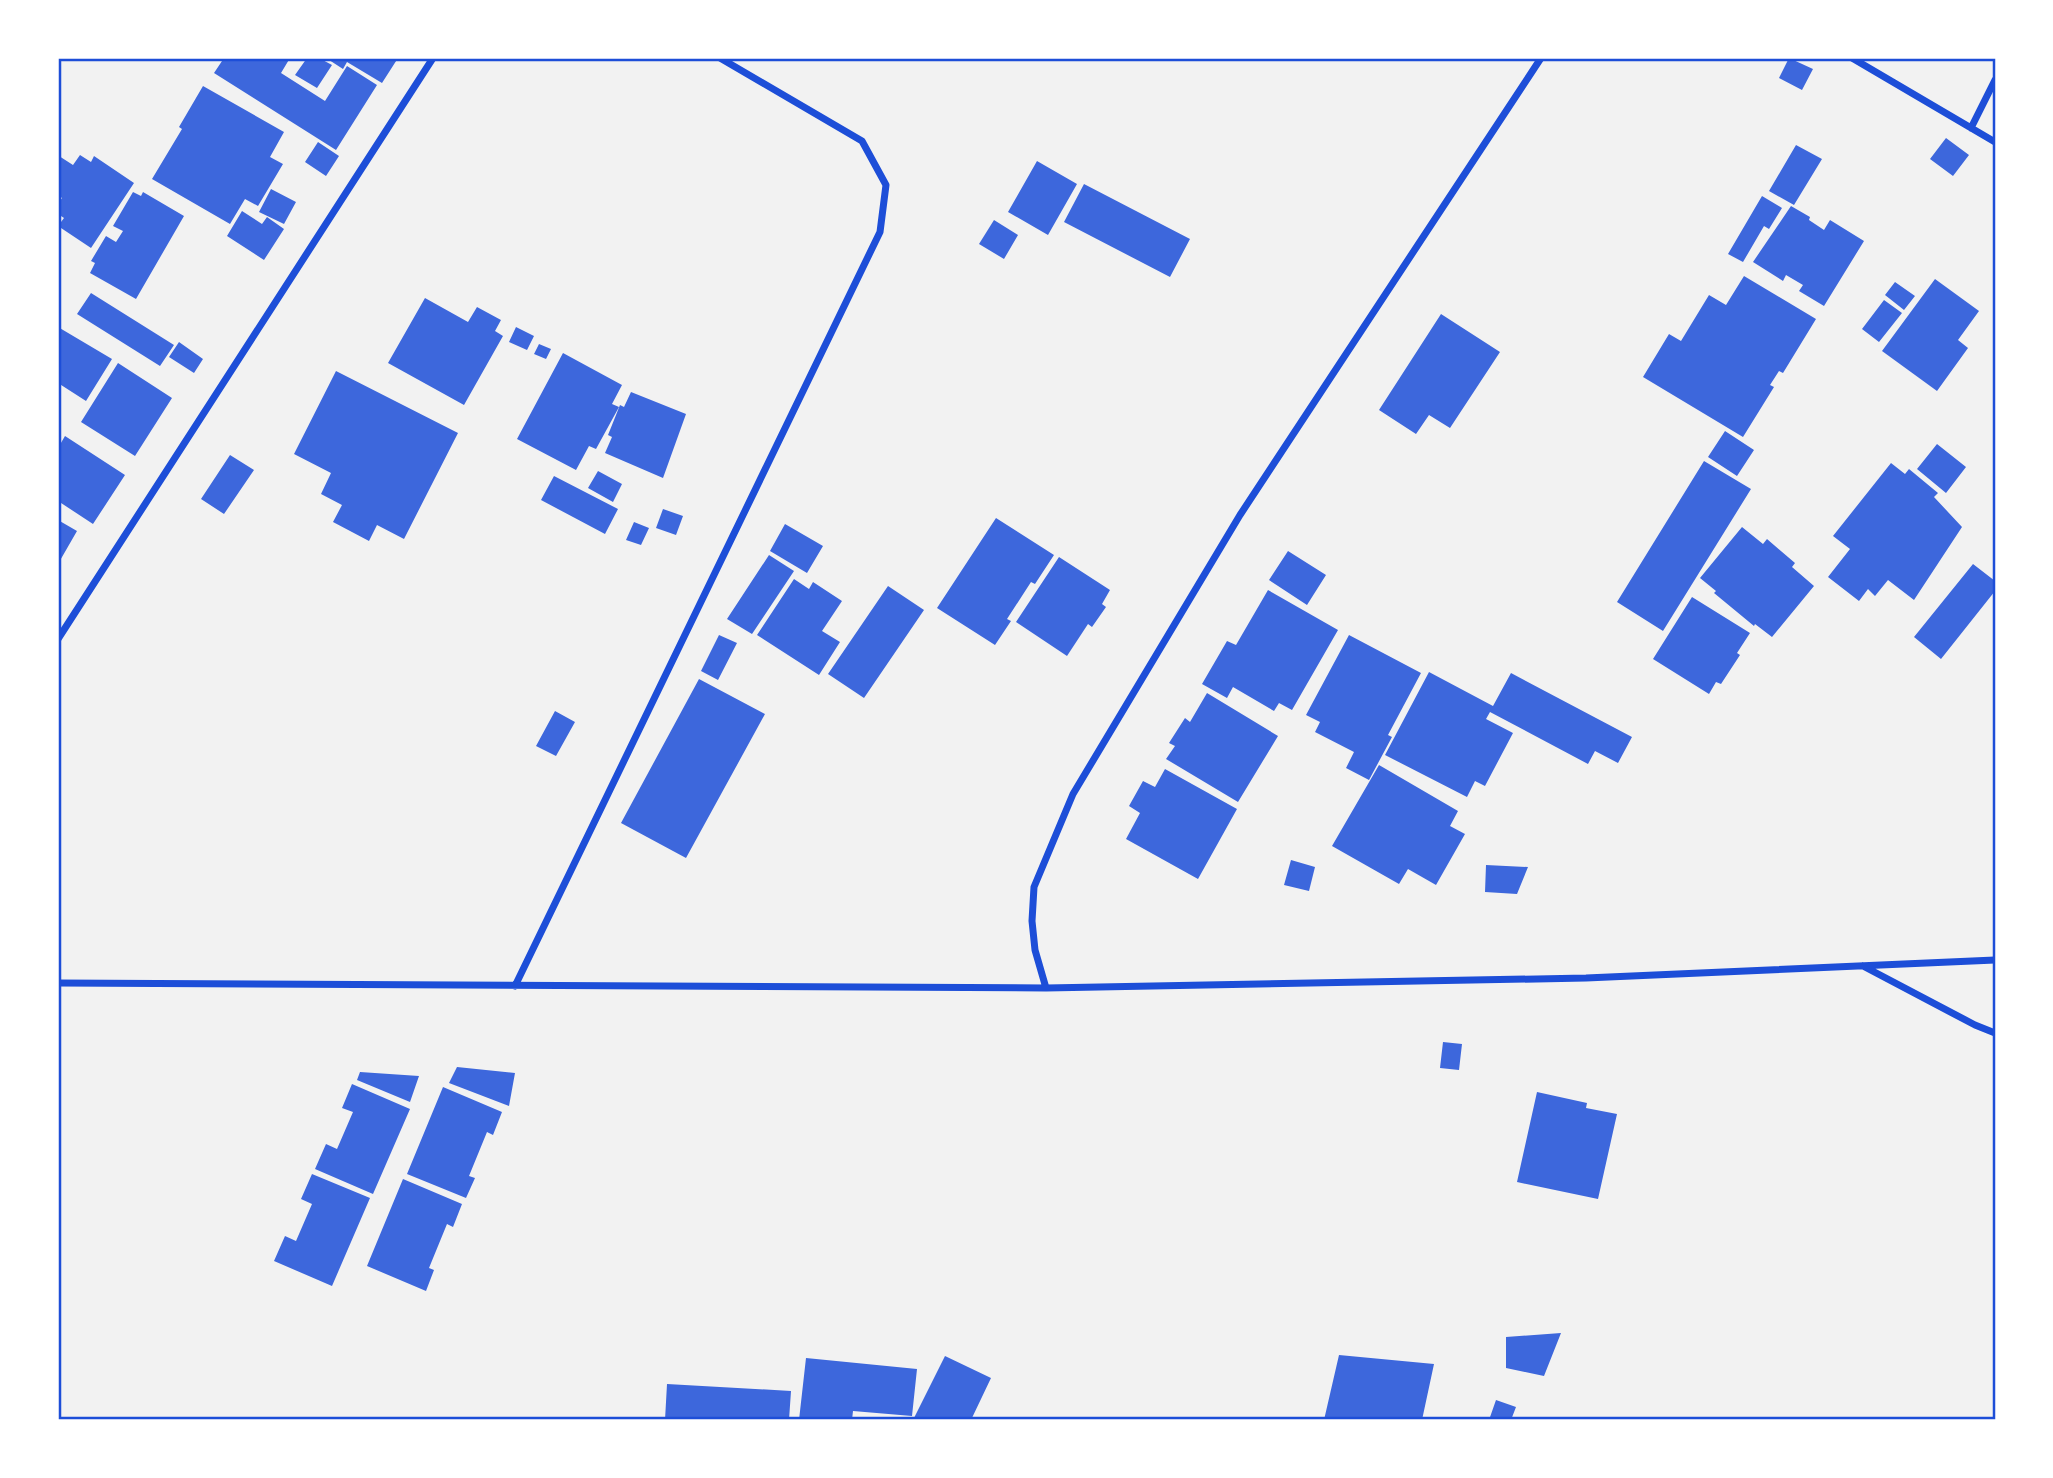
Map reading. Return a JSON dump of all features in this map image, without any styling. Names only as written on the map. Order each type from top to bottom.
[{"type":"street","points":[[58,639],[433,58]]},
{"type":"street","points":[[516,986],[880,232],[886,185],[862,141],[720,58]]},
{"type":"street","points":[[1046,988],[1035,950],[1032,921],[1034,887],[1073,793],[1240,515],[1541,58]]},
{"type":"street","points":[[1852,58],[1995,142]]},
{"type":"street","points":[[1971,128],[1995,80]]},
{"type":"street","points":[[58,983],[1046,988],[1586,978],[1995,960]]},
{"type":"street","points":[[1863,965],[1995,1033]]},
{"type":"building","points":[[224,58],[290,58],[281,73],[325,101],[347,66],[377,85],[336,150],[214,73]]},
{"type":"building","points":[[307,58],[319,58],[332,65],[317,88],[295,75]]},
{"type":"building","points":[[326,58],[398,58],[382,83],[347,62],[343,69]]},
{"type":"building","points":[[1789,58],[1813,69],[1802,90],[1779,78]]},
{"type":"building","points":[[203,86],[284,132],[270,157],[283,164],[258,206],[245,199],[230,224],[152,179],[182,129],[179,127]]},
{"type":"building","points":[[1946,138],[1969,155],[1953,176],[1930,159]]},
{"type":"building","points":[[318,142],[339,156],[326,176],[305,162]]},
{"type":"building","points":[[1796,145],[1822,159],[1794,205],[1769,191]]},
{"type":"building","points":[[80,155],[91,162],[94,156],[134,183],[91,248],[58,226],[64,218],[58,214],[58,204],[62,198],[58,195],[58,158],[59,156],[73,165]]},
{"type":"building","points":[[1037,161],[1077,184],[1048,235],[1008,212]]},
{"type":"building","points":[[1084,184],[1190,239],[1170,277],[1064,222]]},
{"type":"building","points":[[271,189],[296,202],[284,224],[259,212]]},
{"type":"building","points":[[133,192],[141,196],[143,192],[184,216],[136,299],[90,273],[95,263],[91,261],[106,236],[116,242],[123,231],[113,226]]},
{"type":"building","points":[[1762,196],[1782,208],[1769,229],[1764,226],[1743,262],[1728,254]]},
{"type":"building","points":[[1791,206],[1810,217],[1809,220],[1824,230],[1830,220],[1864,241],[1824,306],[1799,291],[1803,285],[1786,275],[1783,281],[1753,262]]},
{"type":"building","points":[[242,211],[262,224],[267,217],[284,229],[264,260],[227,236]]},
{"type":"building","points":[[994,220],[1018,235],[1004,259],[979,244]]},
{"type":"building","points":[[1744,276],[1816,319],[1783,373],[1779,371],[1770,385],[1774,387],[1743,437],[1643,377],[1669,334],[1681,341],[1709,295],[1726,305]]},
{"type":"building","points":[[1935,279],[1979,311],[1958,340],[1968,348],[1937,391],[1882,351]]},
{"type":"building","points":[[1895,282],[1915,296],[1904,310],[1885,295]]},
{"type":"building","points":[[91,293],[174,345],[160,366],[77,314]]},
{"type":"building","points":[[425,298],[468,322],[477,307],[501,320],[495,331],[503,336],[464,405],[388,363]]},
{"type":"building","points":[[1884,300],[1902,313],[1879,342],[1862,329]]},
{"type":"building","points":[[1441,314],[1500,352],[1450,428],[1429,415],[1416,434],[1379,410]]},
{"type":"building","points":[[58,327],[112,359],[86,401],[58,383]]},
{"type":"building","points":[[516,327],[534,336],[527,350],[509,342]]},
{"type":"building","points":[[179,342],[203,359],[194,373],[169,357]]},
{"type":"building","points":[[539,344],[551,349],[546,359],[534,354]]},
{"type":"building","points":[[563,353],[622,385],[612,404],[619,407],[596,449],[589,446],[576,470],[517,439]]},
{"type":"building","points":[[118,363],[172,398],[135,456],[81,422]]},
{"type":"building","points":[[336,371],[458,433],[404,539],[377,525],[369,541],[333,522],[342,505],[321,494],[331,473],[294,454]]},
{"type":"building","points":[[631,392],[686,414],[663,478],[605,453],[612,437],[608,435],[620,405],[624,407]]},
{"type":"building","points":[[1725,431],[1754,450],[1737,476],[1708,457]]},
{"type":"building","points":[[65,436],[125,475],[93,524],[58,501],[58,448]]},
{"type":"building","points":[[1937,444],[1966,467],[1946,493],[1917,469]]},
{"type":"building","points":[[230,455],[254,470],[224,514],[201,499]]},
{"type":"building","points":[[1704,461],[1751,489],[1663,631],[1617,602]]},
{"type":"building","points":[[1891,463],[1905,474],[1909,469],[1938,493],[1934,497],[1962,527],[1914,600],[1888,580],[1875,596],[1868,589],[1859,601],[1828,577],[1850,549],[1833,536]]},
{"type":"building","points":[[598,471],[622,484],[613,502],[588,488]]},
{"type":"building","points":[[554,476],[618,509],[605,534],[541,500]]},
{"type":"building","points":[[663,509],[683,516],[676,535],[656,528]]},
{"type":"building","points":[[996,518],[1054,555],[1035,584],[1031,582],[1007,619],[1011,621],[995,645],[937,608]]},
{"type":"building","points":[[58,520],[77,531],[58,564]]},
{"type":"building","points":[[634,522],[649,528],[641,545],[626,540]]},
{"type":"building","points":[[785,524],[823,546],[807,573],[770,551]]},
{"type":"building","points":[[1742,527],[1763,544],[1767,539],[1795,563],[1792,567],[1814,586],[1772,637],[1755,624],[1754,626],[1700,578]]},
{"type":"building","points":[[1288,551],[1326,575],[1307,605],[1269,580]]},
{"type":"building","points":[[769,555],[794,571],[752,634],[727,619]]},
{"type":"building","points":[[1059,557],[1110,590],[1102,604],[1106,607],[1092,627],[1088,624],[1067,656],[1016,622]]},
{"type":"building","points":[[1973,564],[1995,581],[1995,591],[1941,659],[1914,637]]},
{"type":"building","points":[[794,579],[809,589],[813,582],[842,601],[822,631],[840,642],[819,675],[757,635]]},
{"type":"building","points":[[888,586],[924,610],[864,698],[828,674]]},
{"type":"building","points":[[1268,590],[1338,630],[1292,710],[1279,703],[1274,711],[1233,687],[1227,698],[1202,684],[1227,641],[1236,645]]},
{"type":"building","points":[[1692,597],[1750,633],[1737,653],[1740,655],[1721,684],[1716,682],[1709,694],[1653,659]]},
{"type":"building","points":[[719,635],[737,643],[718,680],[701,671]]},
{"type":"building","points":[[1349,635],[1421,673],[1388,735],[1392,737],[1369,780],[1346,768],[1354,752],[1315,732],[1320,722],[1306,715]]},
{"type":"building","points":[[1429,672],[1493,706],[1511,673],[1632,737],[1618,763],[1595,751],[1588,764],[1490,712],[1486,719],[1513,733],[1485,786],[1475,781],[1467,797],[1385,755]]},
{"type":"building","points":[[699,679],[765,714],[686,858],[621,823]]},
{"type":"building","points":[[1207,693],[1278,736],[1238,802],[1166,759],[1175,746],[1169,743],[1185,718],[1190,722]]},
{"type":"building","points":[[555,711],[575,722],[556,756],[536,746]]},
{"type":"building","points":[[1379,765],[1458,811],[1450,826],[1465,834],[1436,885],[1408,869],[1399,884],[1332,846]]},
{"type":"building","points":[[1165,769],[1237,809],[1198,879],[1126,839],[1140,813],[1129,806],[1143,781],[1155,787]]},
{"type":"building","points":[[1291,860],[1315,867],[1309,891],[1284,885]]},
{"type":"building","points":[[1486,865],[1528,867],[1517,894],[1485,892]]},
{"type":"building","points":[[1443,1042],[1462,1044],[1459,1070],[1440,1068]]},
{"type":"building","points":[[457,1067],[515,1073],[509,1106],[449,1083]]},
{"type":"building","points":[[360,1072],[419,1076],[410,1102],[357,1080]]},
{"type":"building","points":[[352,1084],[410,1109],[373,1194],[315,1169],[326,1144],[337,1149],[353,1112],[342,1108]]},
{"type":"building","points":[[443,1087],[502,1112],[493,1135],[487,1132],[469,1176],[475,1178],[466,1198],[407,1174]]},
{"type":"building","points":[[1537,1092],[1587,1103],[1586,1108],[1617,1114],[1598,1199],[1517,1182]]},
{"type":"building","points":[[312,1174],[370,1198],[332,1286],[274,1261],[285,1236],[296,1241],[312,1204],[301,1199]]},
{"type":"building","points":[[403,1179],[462,1204],[453,1227],[447,1224],[429,1268],[434,1270],[426,1291],[367,1266]]},
{"type":"building","points":[[1561,1333],[1544,1376],[1506,1368],[1506,1337]]},
{"type":"building","points":[[1339,1355],[1434,1364],[1422,1420],[1324,1420]]},
{"type":"building","points":[[945,1356],[991,1378],[971,1420],[913,1420]]},
{"type":"building","points":[[806,1358],[917,1369],[912,1416],[853,1411],[852,1420],[799,1420]]},
{"type":"building","points":[[667,1384],[791,1391],[789,1420],[665,1420]]},
{"type":"building","points":[[1496,1400],[1516,1407],[1511,1420],[1489,1420]]}]
